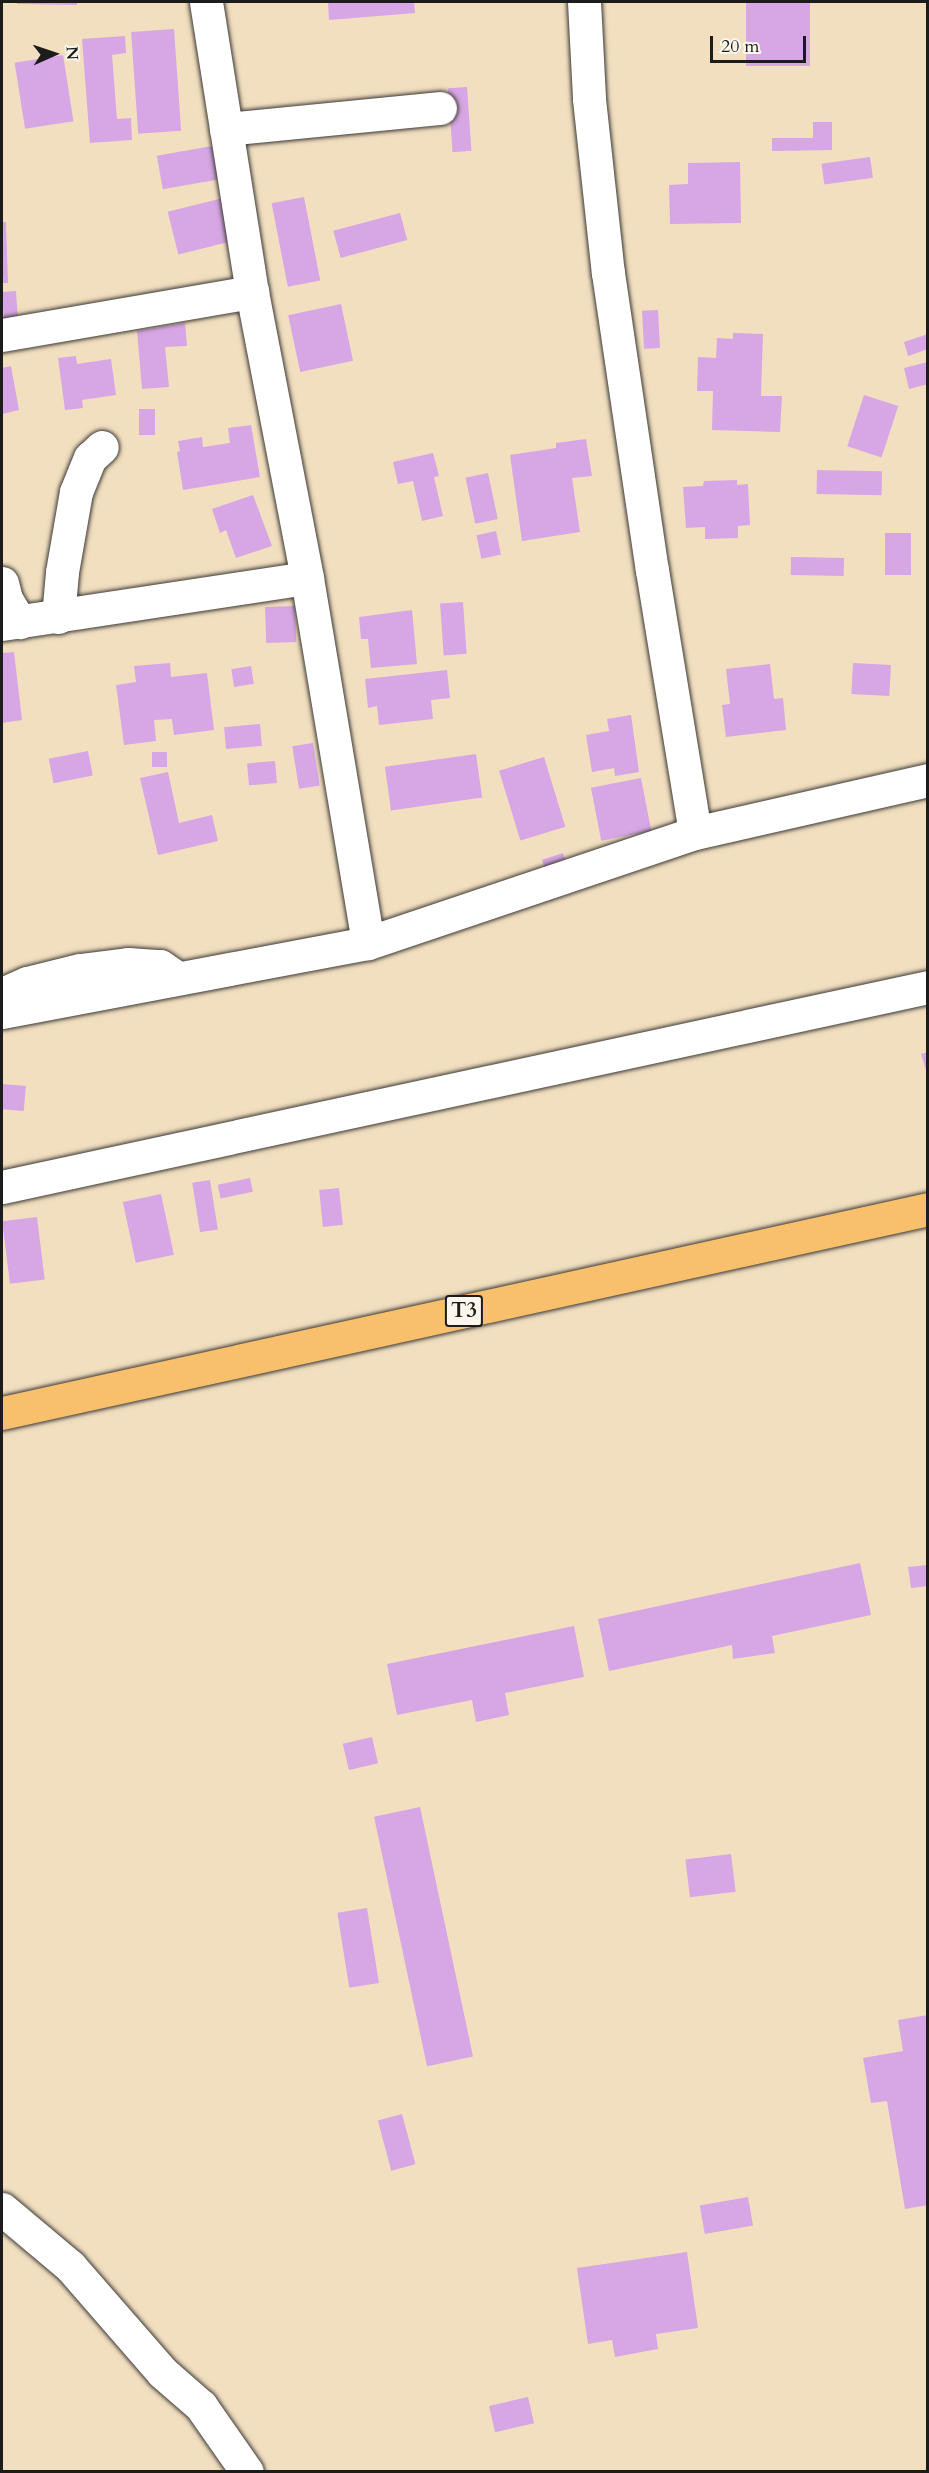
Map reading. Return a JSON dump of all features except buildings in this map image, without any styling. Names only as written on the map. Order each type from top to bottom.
[{"type":"highway","name":"T3","points":[[2,1413],[927,1209]]},
{"type":"street","points":[[206,2],[252,292],[307,578],[368,943]]},
{"type":"street","points":[[584,2],[589,99],[608,273],[652,570],[695,833]]},
{"type":"street","points":[[226,129],[440,108]]},
{"type":"street","points":[[2,335],[252,292]]},
{"type":"street","points":[[58,617],[62,572],[76,492],[90,458],[102,447]]},
{"type":"street","points":[[2,583],[11,623],[307,578]]},
{"type":"street","points":[[2,1012],[368,943],[695,833],[927,780]]},
{"type":"street","points":[[2,994],[27,983],[80,970],[128,964],[160,966],[179,979]]},
{"type":"street","points":[[2,1187],[927,987]]},
{"type":"street","points":[[2,2209],[70,2266],[155,2364],[201,2406],[247,2472]]}]
